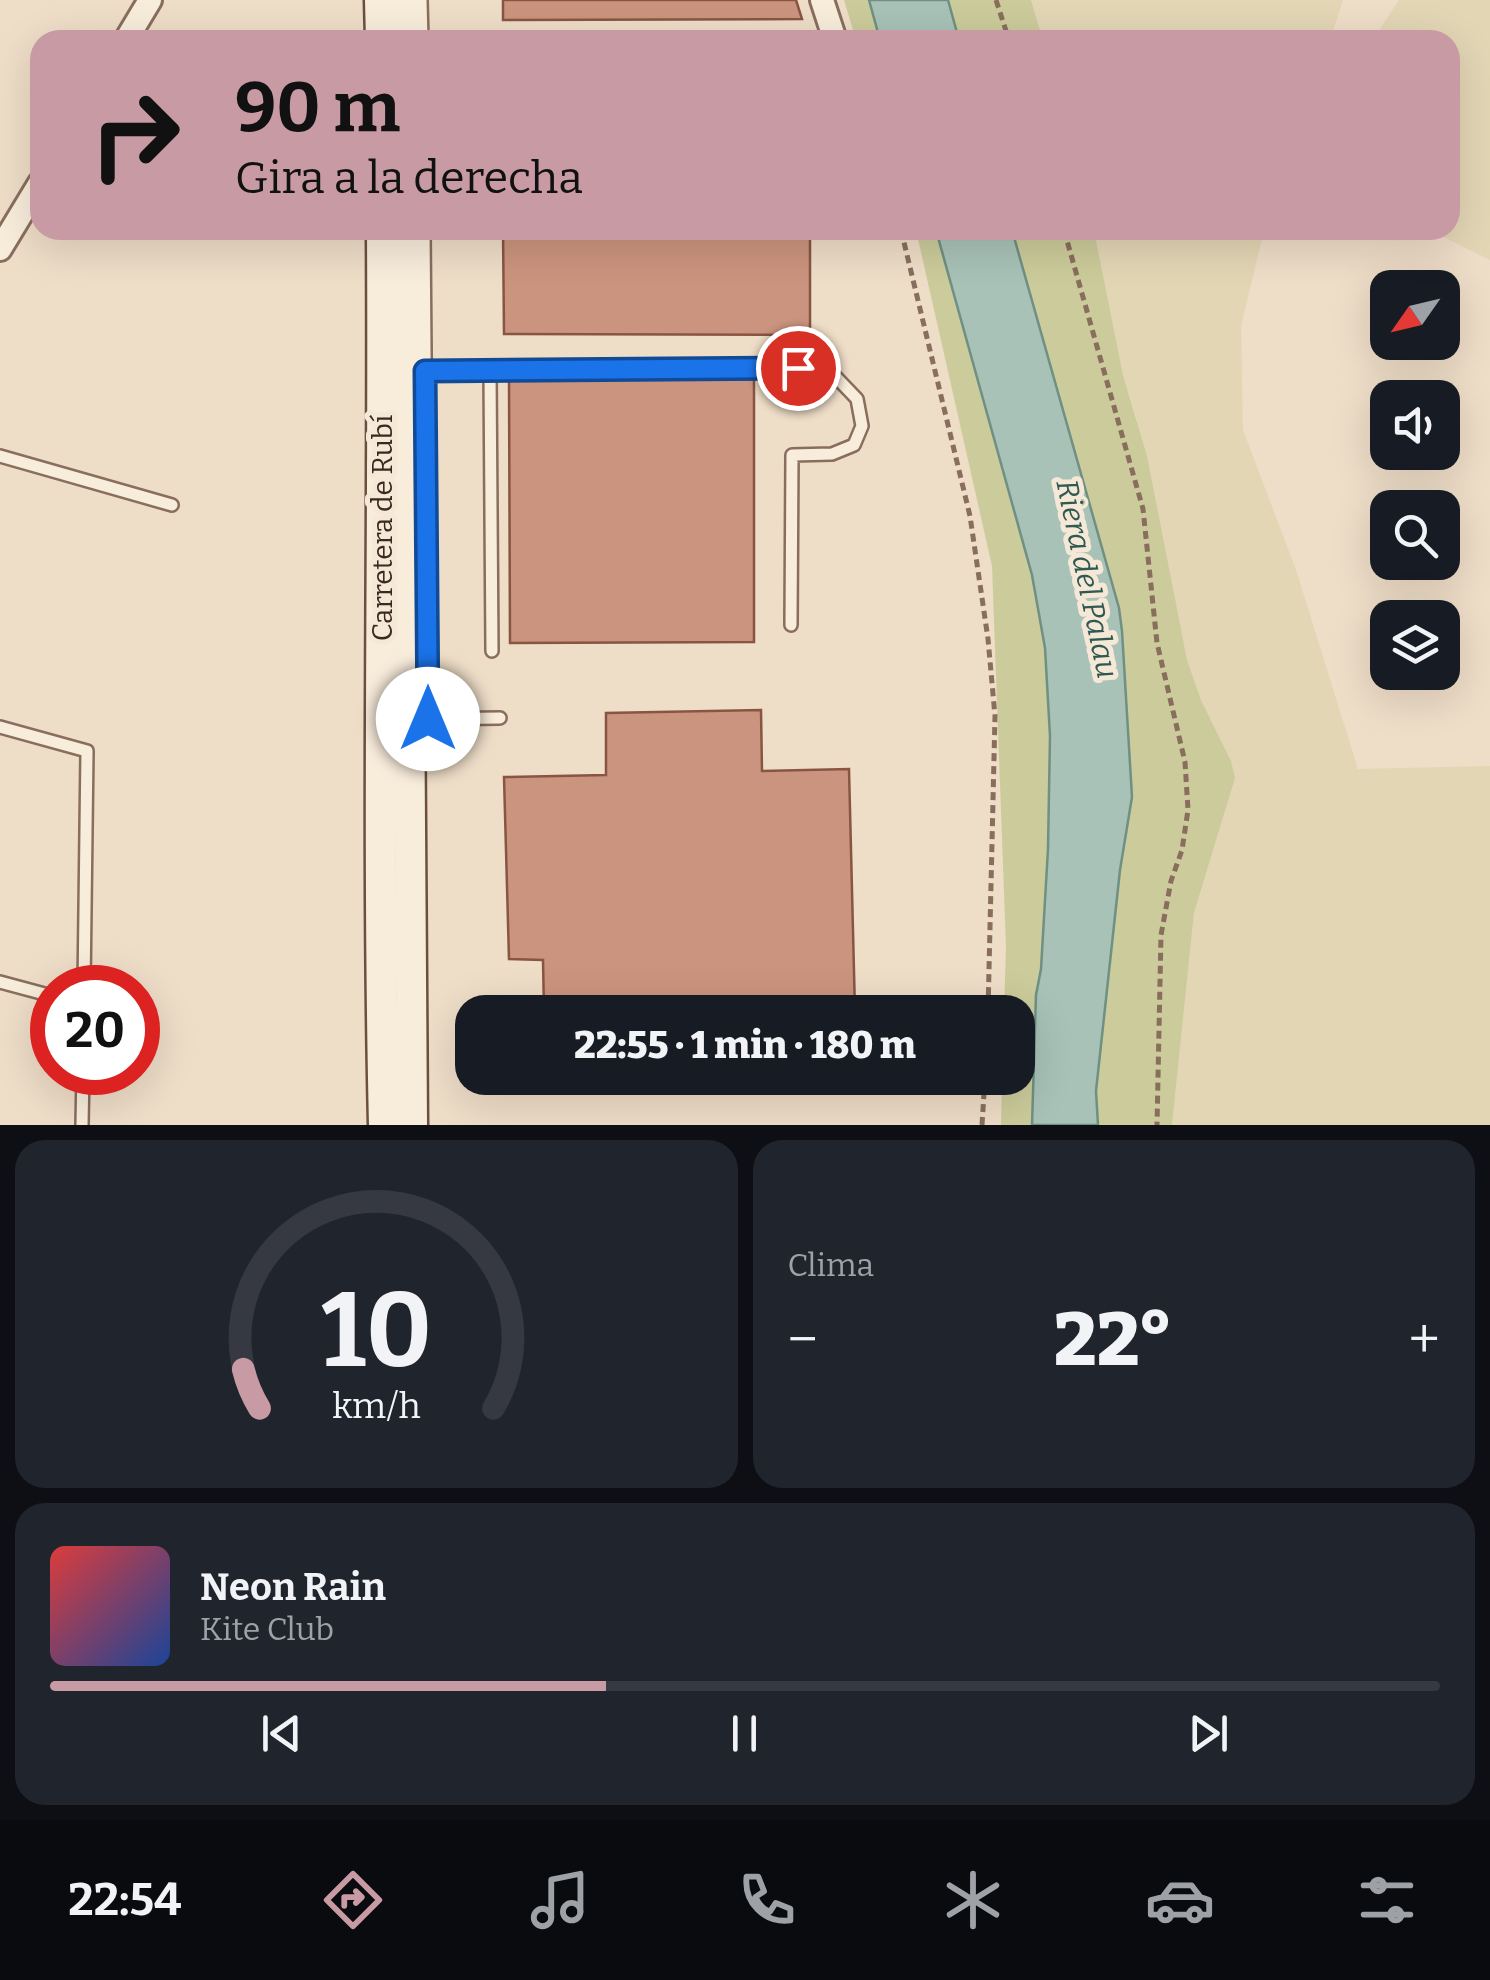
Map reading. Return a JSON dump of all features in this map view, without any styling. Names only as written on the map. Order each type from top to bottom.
[{"type":"main road","points":[[380,0],[380,30]]},
{"type":"main road","points":[[405,0],[405,30]]},
{"type":"main road","name":"Carretera de Rubí","points":[[382,240],[378,817],[384,1125]]},
{"type":"main road","name":"Carretera de Rubí","points":[[406,240],[412,1125]]},
{"type":"street","points":[[132,30],[150,0]]},
{"type":"street","points":[[822,0],[832,30]]},
{"type":"street","points":[[0,249],[30,200]]},
{"type":"lane","points":[[421,0],[422,30]]},
{"type":"lane","points":[[424,240],[428,719],[500,718]]},
{"type":"lane","points":[[425,371],[798,368],[833,374],[857,399],[862,426],[854,445],[843,450],[792,455],[791,625]]},
{"type":"lane","points":[[490,372],[492,651]]},
{"type":"lane","points":[[0,456],[172,504]]},
{"type":"lane","points":[[0,728],[87,752],[84,965]]},
{"type":"lane","points":[[0,982],[30,990]]},
{"type":"lane","points":[[82,1125],[83,1095]]},
{"type":"path","points":[[996,0],[1006,30]]},
{"type":"path","points":[[902,240],[970,516],[988,640],[994,716],[988,995]]},
{"type":"path","points":[[1067,240],[1143,509],[1158,643],[1185,762],[1188,810],[1161,935],[1157,1125]]},
{"type":"path","points":[[982,1125],[985,1095]]},
{"type":"shaded area","points":[[1031,0],[1343,0],[1333,30],[1040,30]]},
{"type":"shaded area","points":[[1399,0],[1490,0],[1490,260],[1449,240],[1460,240],[1460,30],[1380,30]]},
{"type":"shaded area","points":[[1096,240],[1262,240],[1241,326],[1243,430],[1296,570],[1358,769],[1490,766],[1490,1125],[1172,1125],[1194,913],[1225,811],[1231,761],[1201,700],[1187,660],[1136,417],[1123,375]]},
{"type":"green space","points":[[844,0],[869,0],[877,30],[853,30]]},
{"type":"green space","points":[[948,0],[1031,0],[1040,30],[956,30]]},
{"type":"green space","points":[[918,240],[939,240],[1032,575],[1045,648],[1050,736],[1048,849],[1035,1028],[1035,995],[1005,995],[992,566]]},
{"type":"green space","points":[[1015,240],[1096,240],[1123,375],[1147,456],[1187,660],[1235,778],[1194,913],[1172,1125],[1098,1125],[1096,1091],[1120,870],[1132,797],[1119,608]]},
{"type":"green space","points":[[1002,1095],[1033,1095],[1032,1125],[1001,1125]]},
{"type":"water","points":[[869,0],[948,0],[956,30],[877,30]]},
{"type":"water","name":"Riera del Palau","points":[[939,240],[1015,240],[1119,608],[1132,797],[1120,870],[1096,1091],[1098,1125],[1032,1125],[1036,995],[1048,849],[1050,736],[1045,648],[1032,575]]},
{"type":"building","points":[[503,0],[796,0],[802,19],[503,20]]},
{"type":"building","points":[[503,240],[810,240],[810,335],[504,334]]},
{"type":"building","points":[[754,379],[754,642],[510,643],[509,380]]},
{"type":"building","points":[[761,710],[762,771],[849,769],[855,995],[544,995],[543,960],[509,959],[504,777],[606,775],[606,713]]},
{"type":"route","points":[[428,719],[425,371],[798,368]]}]
